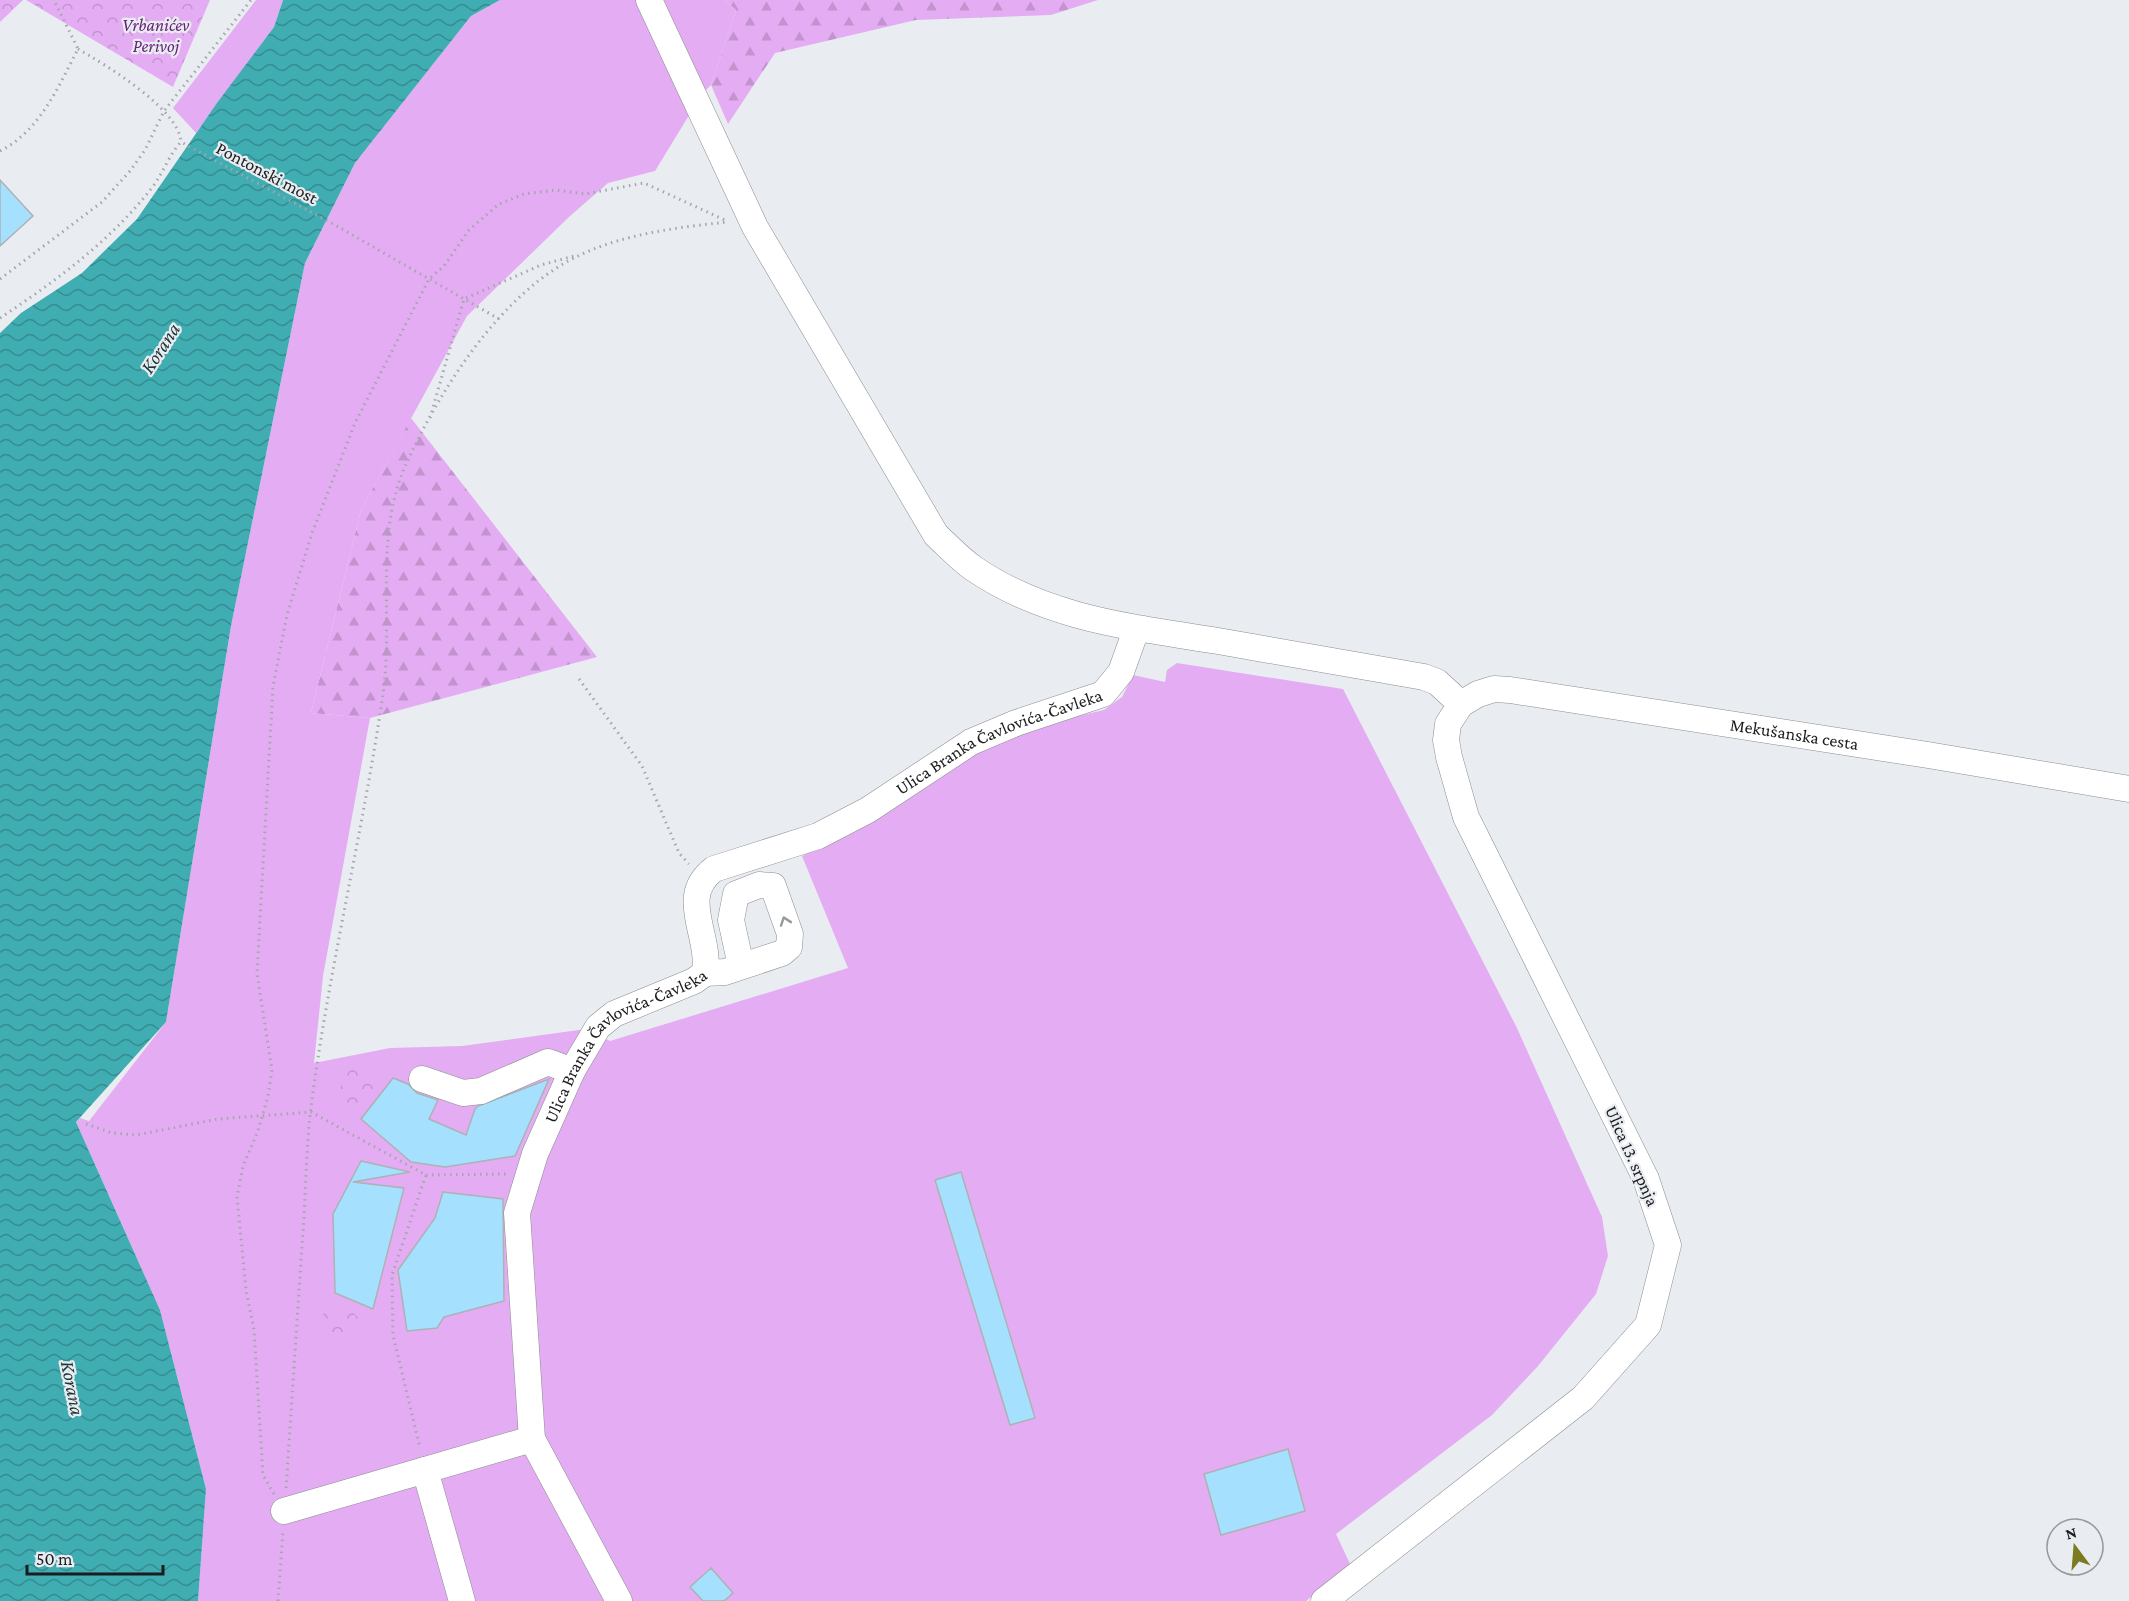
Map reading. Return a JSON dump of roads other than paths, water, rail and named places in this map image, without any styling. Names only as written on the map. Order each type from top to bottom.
[{"type":"street","points":[[649,0],[755,227],[936,535],[972,568],[1025,598],[1084,619],[1136,630],[1216,641],[1424,677],[1437,682],[1461,704]]},
{"type":"street","name":"Ulica Branka Čavlovića-Čavleka","points":[[619,1601],[532,1439],[517,1213],[535,1154],[572,1071],[598,1027],[614,1014],[694,981],[705,973],[706,961],[696,892],[703,878],[714,869],[828,830],[868,810],[970,742],[1016,723],[1103,694],[1121,672],[1136,630]]},
{"type":"street","name":"Mekušanska cesta","points":[[1461,704],[1478,694],[1494,689],[1510,690],[1929,755],[2129,789]]},
{"type":"street","name":"Ulica 13. srpnja","points":[[1324,1601],[1583,1398],[1647,1325],[1668,1245],[1646,1179],[1466,817],[1446,740],[1448,724],[1461,704]]},
{"type":"street","points":[[705,973],[725,972],[741,966]]},
{"type":"street","points":[[422,1079],[463,1093],[481,1091],[548,1062],[572,1071]]},
{"type":"street","points":[[285,1511],[532,1439]]},
{"type":"street","points":[[425,1470],[462,1601]]},
{"type":"water","name":"Korana","points":[[283,0],[500,0],[471,16],[355,163],[305,263],[231,626],[166,1022],[76,1122],[160,1310],[206,1489],[198,1601],[0,1601],[0,333],[21,313],[82,273],[137,219],[217,103],[274,27]]},
{"type":"park label","name":"Vrbanićev Perivoj","points":[[156,36]]}]
